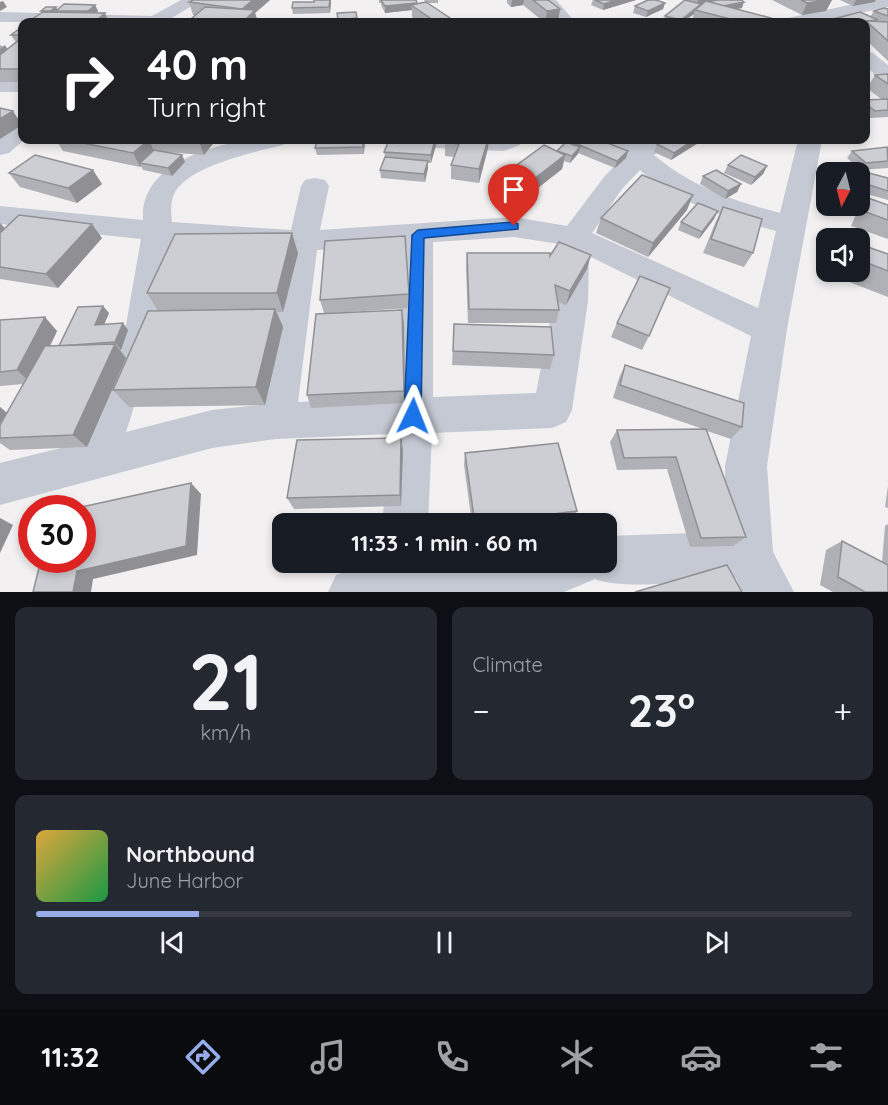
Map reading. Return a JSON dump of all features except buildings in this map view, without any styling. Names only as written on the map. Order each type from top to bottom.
[{"type":"street","points":[[4,21],[53,0]]},
{"type":"street","points":[[161,18],[194,0]]},
{"type":"street","points":[[547,0],[563,18]]},
{"type":"street","points":[[830,18],[888,2]]},
{"type":"street","points":[[0,86],[18,86]]},
{"type":"street","points":[[0,148],[18,132]]},
{"type":"street","points":[[94,461],[143,325],[158,230],[156,206],[170,180],[192,166],[222,152],[257,144]]},
{"type":"street","points":[[0,484],[212,429],[276,421],[552,410],[571,301],[574,237],[613,183],[637,144],[669,180],[709,200],[791,225]]},
{"type":"street","points":[[617,560],[650,560],[760,573],[746,466],[770,329],[809,144]]},
{"type":"street","points":[[276,421],[303,241],[315,186]]},
{"type":"street","points":[[0,215],[105,227],[303,241],[418,235],[514,226],[574,237],[770,329]]},
{"type":"street","points":[[406,513],[413,416],[418,235]]},
{"type":"street","points":[[353,592],[397,573]]},
{"type":"street","points":[[421,573],[498,581],[551,573]]},
{"type":"route","points":[[413,416],[418,235],[514,226]]}]
